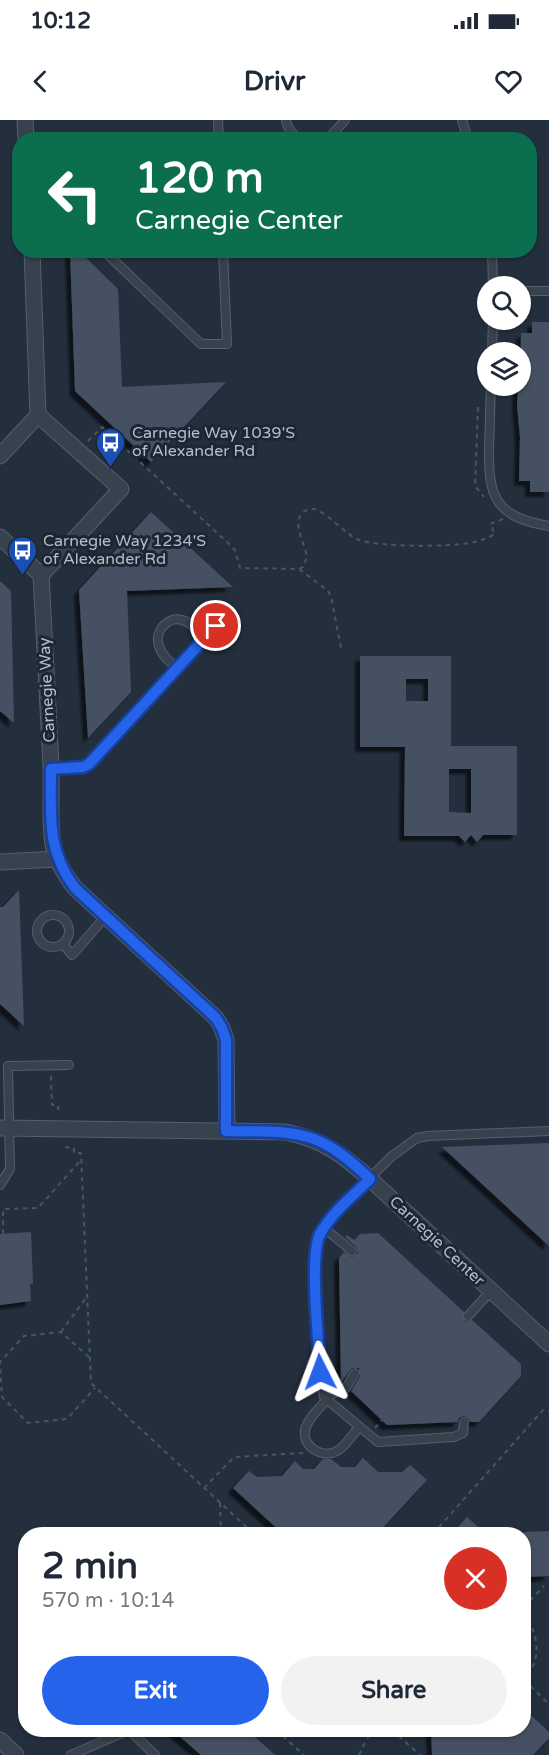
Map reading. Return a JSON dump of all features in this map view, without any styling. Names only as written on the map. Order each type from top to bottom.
[{"type":"street","points":[[0,456],[38,415],[32,258]]},
{"type":"street","points":[[0,537],[41,575],[121,489],[38,415]]},
{"type":"street","name":"Carnegie Way","points":[[41,575],[52,835],[57,859],[65,876],[75,888],[210,1011],[222,1028],[226,1040],[226,1131]]},
{"type":"street","points":[[0,862],[57,859]]},
{"type":"street","name":"Carnegie Center","points":[[5,1128],[286,1132],[324,1143],[341,1154],[370,1179],[549,1344]]},
{"type":"street","points":[[0,1740],[16,1755]]},
{"type":"lane","points":[[334,132],[345,120]]},
{"type":"lane","points":[[111,258],[201,344],[227,344],[223,258]]},
{"type":"lane","points":[[492,258],[493,276]]},
{"type":"lane","points":[[531,291],[549,291]]},
{"type":"lane","points":[[491,396],[488,469],[492,491],[506,510],[517,517],[549,526]]},
{"type":"lane","points":[[177,668],[163,655],[158,645],[158,634],[164,625],[173,619],[182,620],[206,636]]},
{"type":"lane","points":[[51,769],[83,767],[89,764],[216,626]]},
{"type":"lane","points":[[58,915],[66,921],[70,931],[63,944],[52,948],[42,944],[37,928],[42,919],[58,915]]},
{"type":"lane","points":[[63,944],[72,955],[106,916]]},
{"type":"lane","points":[[0,1185],[10,1169],[5,1128],[8,1066],[69,1065]]},
{"type":"lane","points":[[464,1422],[463,1433],[454,1437],[378,1442],[325,1398],[320,1372],[315,1256],[319,1236],[333,1214],[392,1156],[417,1138],[549,1131]]},
{"type":"lane","points":[[324,1228],[352,1251]]},
{"type":"lane","points":[[468,1316],[491,1291]]},
{"type":"lane","points":[[355,1373],[346,1388],[325,1398],[305,1429],[306,1438],[310,1446],[318,1453],[326,1455],[338,1451],[359,1427]]},
{"type":"lane","points":[[71,1755],[113,1737]]},
{"type":"lane","points":[[136,1737],[155,1755]]},
{"type":"path","points":[[478,407],[475,486],[488,500]]},
{"type":"path","points":[[78,451],[102,427],[235,550],[240,568],[299,569],[327,590],[331,596],[341,648]]},
{"type":"path","points":[[299,569],[303,567],[308,557],[298,530],[298,519],[312,508],[319,510],[358,540],[387,544],[468,544],[495,534],[490,524],[503,519]]},
{"type":"path","points":[[51,1074],[52,1105],[58,1105],[58,1109],[63,1109]]},
{"type":"path","points":[[65,1147],[74,1148],[74,1153],[81,1153],[91,1383],[246,1527]]},
{"type":"path","points":[[3,1233],[1,1210],[38,1208],[81,1160]]},
{"type":"path","points":[[86,1298],[61,1332],[24,1336],[0,1362],[1,1397],[28,1423],[67,1419],[95,1388]]},
{"type":"path","points":[[61,1332],[89,1357]]},
{"type":"path","points":[[439,1527],[543,1410],[549,1411]]},
{"type":"path","points":[[375,1428],[382,1420]]},
{"type":"path","points":[[204,1488],[234,1457],[306,1453]]},
{"type":"path","points":[[220,1503],[221,1527]]},
{"type":"path","points":[[531,1600],[544,1586]]},
{"type":"path","points":[[531,1622],[534,1626],[537,1645],[531,1668]]},
{"type":"path","points":[[531,1686],[549,1704]]},
{"type":"path","points":[[284,1737],[304,1755]]},
{"type":"path","points":[[359,1755],[370,1737]]},
{"type":"path","points":[[400,1737],[420,1755]]},
{"type":"building","points":[[70,258],[86,258],[118,289],[122,387],[226,382],[151,462],[75,391]]},
{"type":"building","points":[[532,322],[549,322],[549,492],[530,492],[530,481],[519,481],[518,396],[531,396],[531,342],[521,342],[521,333],[532,333]]},
{"type":"building","points":[[151,512],[233,587],[127,591],[131,692],[88,738],[79,590]]},
{"type":"building","points":[[0,581],[11,591],[14,723],[0,711]]},
{"type":"building","points":[[360,656],[451,656],[451,746],[517,746],[517,835],[483,835],[477,842],[471,835],[465,842],[459,836],[404,836],[405,747],[360,747]],"holes":[[[406,679],[428,679],[428,701],[406,701]],[[449,769],[471,769],[471,813],[449,812]]]},
{"type":"building","points":[[19,890],[24,1026],[0,1004],[0,907],[3,907]]},
{"type":"building","points":[[549,1143],[549,1246],[442,1147]]},
{"type":"building","points":[[31,1232],[33,1284],[30,1284],[31,1301],[0,1305],[0,1234]]},
{"type":"building","points":[[378,1233],[464,1312],[464,1320],[467,1322],[472,1320],[521,1364],[521,1376],[479,1422],[470,1422],[464,1416],[459,1418],[458,1422],[387,1425],[351,1391],[360,1376],[359,1368],[352,1368],[341,1382],[339,1258],[344,1252],[352,1257],[358,1253],[356,1247],[345,1237],[347,1235],[354,1240],[360,1234]]},
{"type":"building","points":[[363,1458],[378,1472],[402,1472],[410,1465],[427,1480],[383,1527],[275,1527],[233,1488],[249,1471],[257,1477],[282,1476],[295,1461],[303,1469],[314,1469],[323,1459],[331,1459],[341,1467],[355,1467]]},
{"type":"building","points":[[467,1517],[478,1527],[458,1527]]},
{"type":"building","points":[[549,1531],[549,1576],[531,1577],[531,1532]]},
{"type":"building","points":[[531,1715],[549,1732],[549,1738],[533,1755],[432,1755],[431,1737],[531,1737]]},
{"type":"building","points":[[180,1737],[255,1737],[275,1755],[201,1755]]},
{"type":"place","name":"Carnegie Way 1039'S of Alexander Rd","points":[[111,468]]},
{"type":"place","name":"Carnegie Way 1234'S of Alexander Rd","points":[[22,576]]},
{"type":"route","points":[[216,626],[89,764],[83,767],[51,769],[53,844],[65,876],[75,888],[216,1018],[226,1040],[226,1131],[286,1132],[306,1136],[324,1143],[341,1154],[370,1179],[333,1214],[319,1236],[315,1256],[320,1372]]}]
